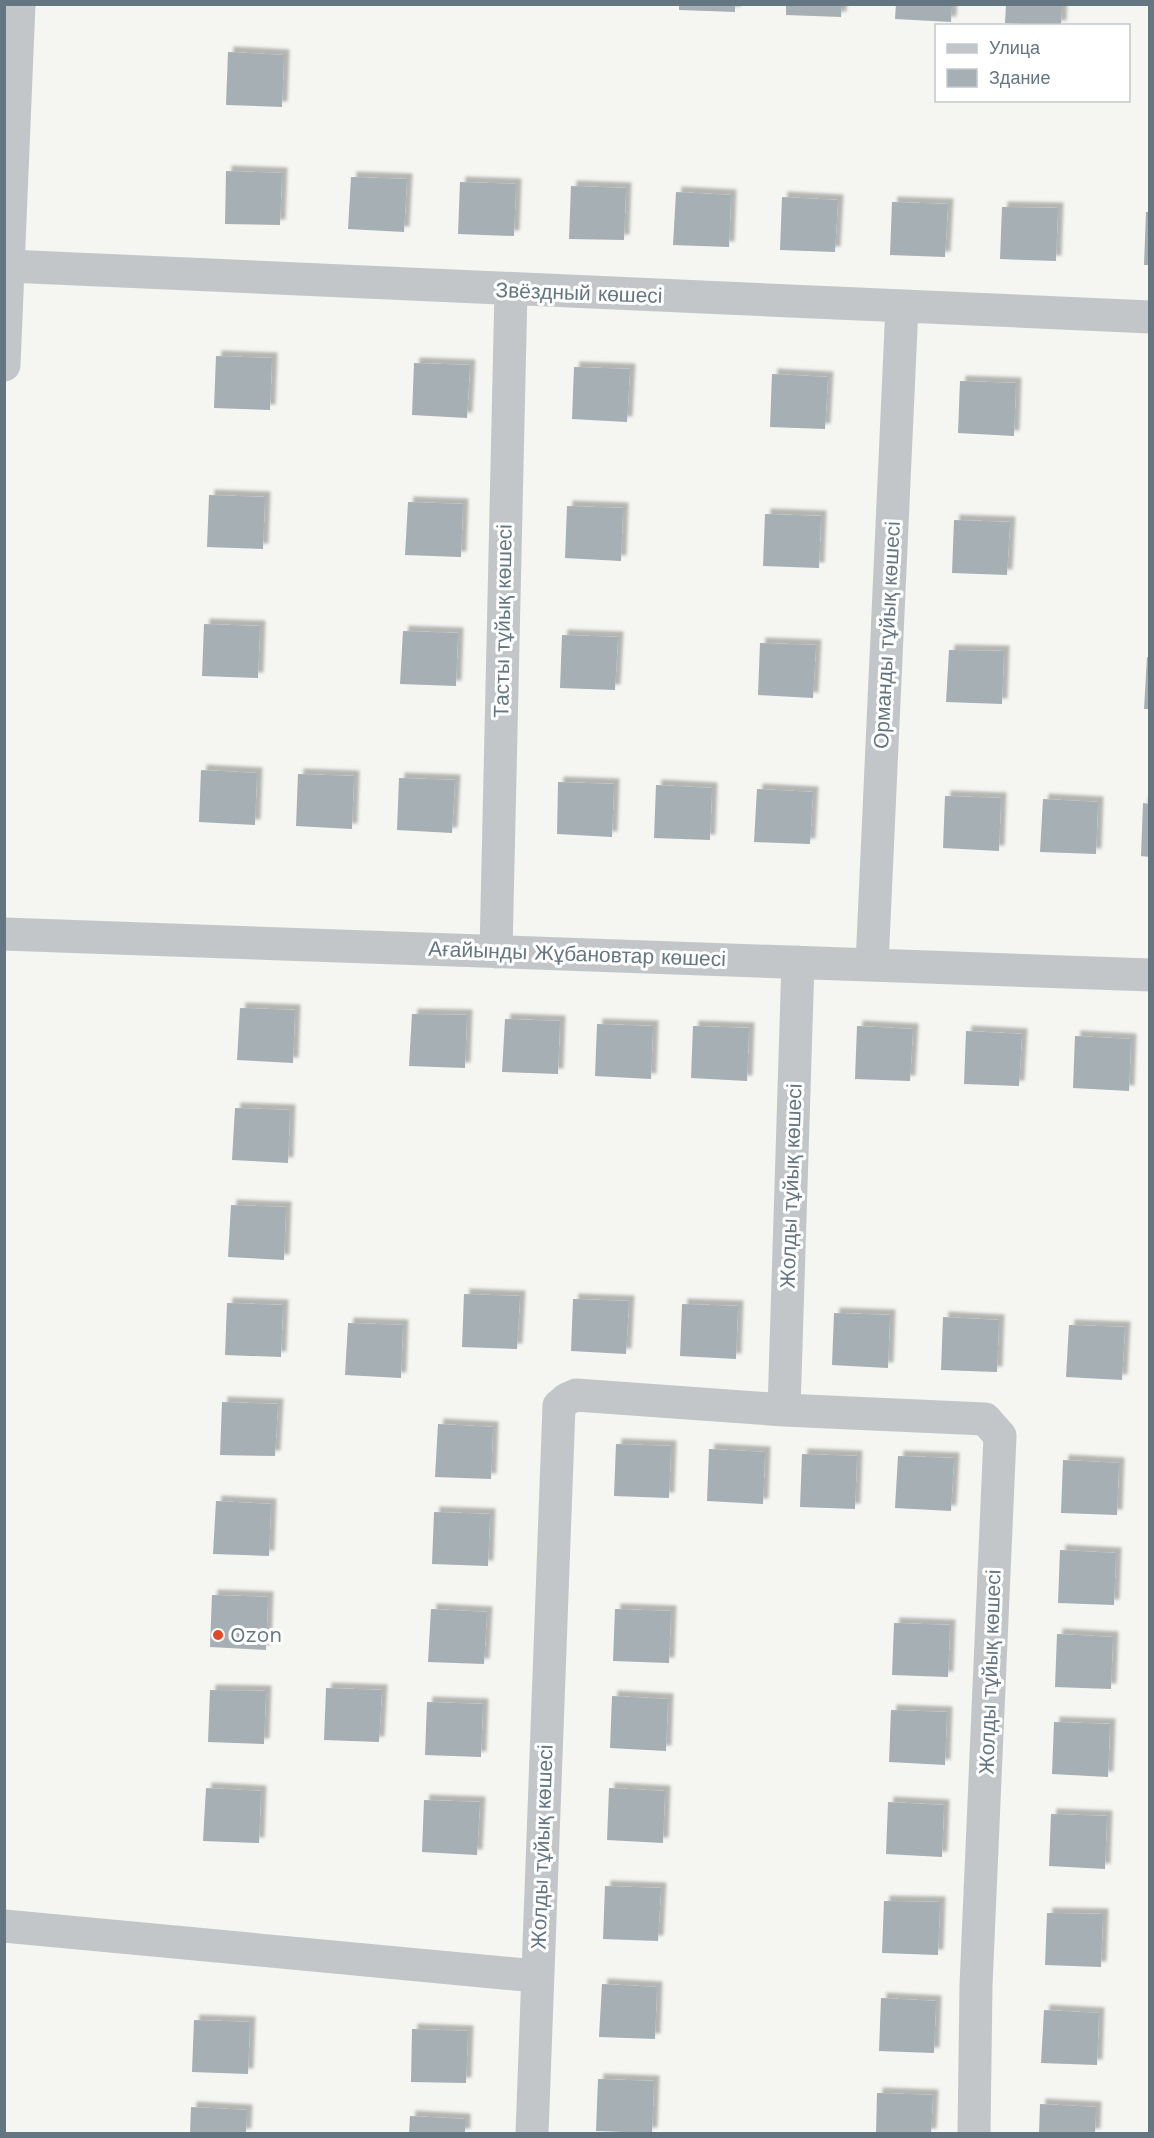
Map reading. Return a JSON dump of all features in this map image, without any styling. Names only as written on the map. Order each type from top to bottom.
[{"type":"street","points":[[4,365],[19,4]]},
{"type":"street","name":"Звёздный көшесі","points":[[9,266],[1149,317]]},
{"type":"street","name":"Тасты тұйық көшесі","points":[[496,952],[511,290]]},
{"type":"street","name":"Орманды тұйық көшесі","points":[[872,965],[902,306]]},
{"type":"street","name":"Ағайынды Жұбановтар көшесі","points":[[4,934],[1149,975]]},
{"type":"street","name":"Жолды тұйық көшесі","points":[[784,1410],[798,962]]},
{"type":"street","name":"Жолды тұйық көшесі","points":[[532,2133],[536,1976],[559,1406],[576,1395],[784,1410],[985,1419],[1000,1436],[977,1973],[974,2133]]},
{"type":"street","name":"Жолды тұйық көшесі","points":[[4,1926],[536,1976]]},
{"type":"building","points":[[679,4],[735,4],[735,12],[679,10]]},
{"type":"building","points":[[786,4],[842,4],[841,17],[786,15]]},
{"type":"building","points":[[896,4],[952,4],[951,22],[895,19]]},
{"type":"building","points":[[1006,4],[1062,4],[1061,24],[1005,23]]},
{"type":"building","points":[[228,52],[284,55],[282,107],[226,105]]},
{"type":"building","points":[[226,171],[282,173],[280,225],[225,224]]},
{"type":"building","points":[[351,177],[407,179],[404,232],[348,229]]},
{"type":"building","points":[[460,182],[516,184],[514,236],[458,234]]},
{"type":"building","points":[[571,186],[626,188],[624,240],[569,239]]},
{"type":"building","points":[[676,192],[731,195],[729,247],[673,245]]},
{"type":"building","points":[[782,197],[838,200],[835,252],[780,250]]},
{"type":"building","points":[[892,202],[948,204],[945,257],[890,255]]},
{"type":"building","points":[[1002,207],[1058,208],[1056,261],[1000,259]]},
{"type":"building","points":[[1146,212],[1150,212],[1150,265],[1144,265]]},
{"type":"building","points":[[216,356],[272,358],[270,410],[214,408]]},
{"type":"building","points":[[414,363],[470,365],[467,418],[412,415]]},
{"type":"building","points":[[574,367],[630,369],[627,422],[572,419]]},
{"type":"building","points":[[772,374],[828,377],[825,429],[770,427]]},
{"type":"building","points":[[960,381],[1016,383],[1014,436],[958,433]]},
{"type":"building","points":[[209,495],[265,497],[263,549],[207,547]]},
{"type":"building","points":[[408,502],[463,504],[461,557],[405,555]]},
{"type":"building","points":[[567,506],[623,508],[621,561],[565,558]]},
{"type":"building","points":[[765,514],[821,516],[819,568],[763,566]]},
{"type":"building","points":[[954,520],[1010,522],[1007,575],[952,573]]},
{"type":"building","points":[[204,624],[260,626],[258,678],[202,676]]},
{"type":"building","points":[[403,631],[458,633],[456,686],[400,684]]},
{"type":"building","points":[[562,635],[618,637],[615,690],[560,688]]},
{"type":"building","points":[[760,643],[816,645],[813,698],[758,695]]},
{"type":"building","points":[[949,650],[1004,651],[1002,704],[946,702]]},
{"type":"building","points":[[1147,657],[1150,657],[1150,709],[1144,709]]},
{"type":"building","points":[[201,770],[257,773],[255,825],[199,822]]},
{"type":"building","points":[[298,774],[354,776],[352,829],[296,826]]},
{"type":"building","points":[[399,778],[455,780],[452,833],[397,830]]},
{"type":"building","points":[[558,782],[614,784],[612,837],[557,834]]},
{"type":"building","points":[[656,785],[712,788],[710,840],[654,838]]},
{"type":"building","points":[[757,789],[813,792],[810,844],[754,842]]},
{"type":"building","points":[[945,796],[1001,798],[999,851],[943,848]]},
{"type":"building","points":[[1043,799],[1098,802],[1096,854],[1040,852]]},
{"type":"building","points":[[1143,803],[1150,804],[1150,857],[1141,856]]},
{"type":"building","points":[[240,1008],[295,1010],[293,1063],[237,1060]]},
{"type":"building","points":[[412,1014],[467,1015],[465,1068],[409,1066]]},
{"type":"building","points":[[505,1019],[560,1021],[558,1074],[502,1072]]},
{"type":"building","points":[[597,1024],[653,1026],[651,1079],[595,1076]]},
{"type":"building","points":[[693,1026],[749,1028],[747,1081],[691,1078]]},
{"type":"building","points":[[857,1026],[913,1029],[910,1081],[855,1079]]},
{"type":"building","points":[[966,1031],[1022,1034],[1019,1086],[964,1084]]},
{"type":"building","points":[[1075,1036],[1131,1039],[1129,1091],[1073,1088]]},
{"type":"building","points":[[235,1108],[290,1110],[288,1163],[232,1160]]},
{"type":"building","points":[[231,1205],[286,1207],[284,1260],[228,1257]]},
{"type":"building","points":[[464,1294],[520,1296],[517,1349],[462,1347]]},
{"type":"building","points":[[573,1299],[629,1301],[626,1354],[571,1351]]},
{"type":"building","points":[[227,1303],[283,1305],[281,1357],[225,1355]]},
{"type":"building","points":[[682,1304],[738,1306],[736,1359],[680,1356]]},
{"type":"building","points":[[834,1313],[890,1315],[888,1368],[832,1365]]},
{"type":"building","points":[[943,1317],[999,1320],[997,1372],[941,1370]]},
{"type":"building","points":[[348,1323],[403,1325],[401,1378],[345,1375]]},
{"type":"building","points":[[1069,1325],[1125,1327],[1122,1380],[1066,1377]]},
{"type":"building","points":[[222,1402],[278,1404],[275,1456],[220,1455]]},
{"type":"building","points":[[438,1424],[493,1427],[491,1479],[435,1477]]},
{"type":"building","points":[[616,1444],[671,1446],[669,1498],[614,1496]]},
{"type":"building","points":[[709,1449],[765,1452],[763,1504],[707,1501]]},
{"type":"building","points":[[802,1454],[857,1456],[855,1509],[800,1507]]},
{"type":"building","points":[[898,1456],[954,1458],[951,1511],[895,1508]]},
{"type":"building","points":[[1063,1460],[1119,1463],[1117,1515],[1061,1513]]},
{"type":"building","points":[[216,1501],[271,1504],[269,1556],[213,1554]]},
{"type":"building","points":[[434,1512],[490,1514],[488,1566],[432,1564]]},
{"type":"building","points":[[1060,1550],[1116,1553],[1114,1605],[1058,1603]]},
{"type":"building","points":[[212,1595],[268,1597],[266,1650],[210,1647]]},
{"type":"building","points":[[431,1609],[487,1612],[484,1664],[428,1662]]},
{"type":"building","points":[[615,1609],[671,1611],[669,1663],[613,1661]]},
{"type":"building","points":[[894,1623],[950,1625],[948,1677],[892,1675]]},
{"type":"building","points":[[1057,1634],[1113,1637],[1111,1689],[1055,1687]]},
{"type":"building","points":[[326,1688],[382,1690],[379,1742],[324,1740]]},
{"type":"building","points":[[210,1690],[266,1691],[264,1744],[208,1742]]},
{"type":"building","points":[[612,1696],[668,1699],[666,1751],[610,1748]]},
{"type":"building","points":[[427,1702],[483,1704],[481,1757],[425,1755]]},
{"type":"building","points":[[891,1710],[947,1712],[945,1765],[889,1762]]},
{"type":"building","points":[[1054,1722],[1110,1724],[1108,1777],[1052,1774]]},
{"type":"building","points":[[206,1788],[261,1791],[259,1843],[203,1841]]},
{"type":"building","points":[[609,1788],[665,1791],[663,1843],[607,1840]]},
{"type":"building","points":[[424,1800],[480,1802],[477,1855],[422,1852]]},
{"type":"building","points":[[888,1802],[944,1805],[942,1857],[886,1854]]},
{"type":"building","points":[[1051,1814],[1107,1816],[1105,1869],[1049,1866]]},
{"type":"building","points":[[605,1886],[661,1888],[658,1941],[603,1939]]},
{"type":"building","points":[[884,1901],[940,1902],[938,1955],[882,1953]]},
{"type":"building","points":[[1047,1913],[1103,1914],[1101,1967],[1045,1965]]},
{"type":"building","points":[[602,1984],[657,1987],[655,2039],[599,2037]]},
{"type":"building","points":[[881,1998],[936,2001],[934,2053],[879,2051]]},
{"type":"building","points":[[1044,2010],[1099,2013],[1097,2065],[1041,2063]]},
{"type":"building","points":[[194,2020],[250,2022],[248,2074],[192,2072]]},
{"type":"building","points":[[412,2029],[468,2031],[466,2083],[411,2082]]},
{"type":"building","points":[[598,2079],[654,2081],[652,2133],[596,2131]]},
{"type":"building","points":[[877,2093],[933,2095],[931,2134],[876,2134]]},
{"type":"building","points":[[1040,2104],[1096,2107],[1095,2134],[1039,2134]]},
{"type":"building","points":[[191,2107],[247,2110],[246,2134],[190,2134]]},
{"type":"building","points":[[410,2116],[465,2119],[465,2134],[409,2134]]},
{"type":"place","name":"Ozon","points":[[218,1635]]}]
